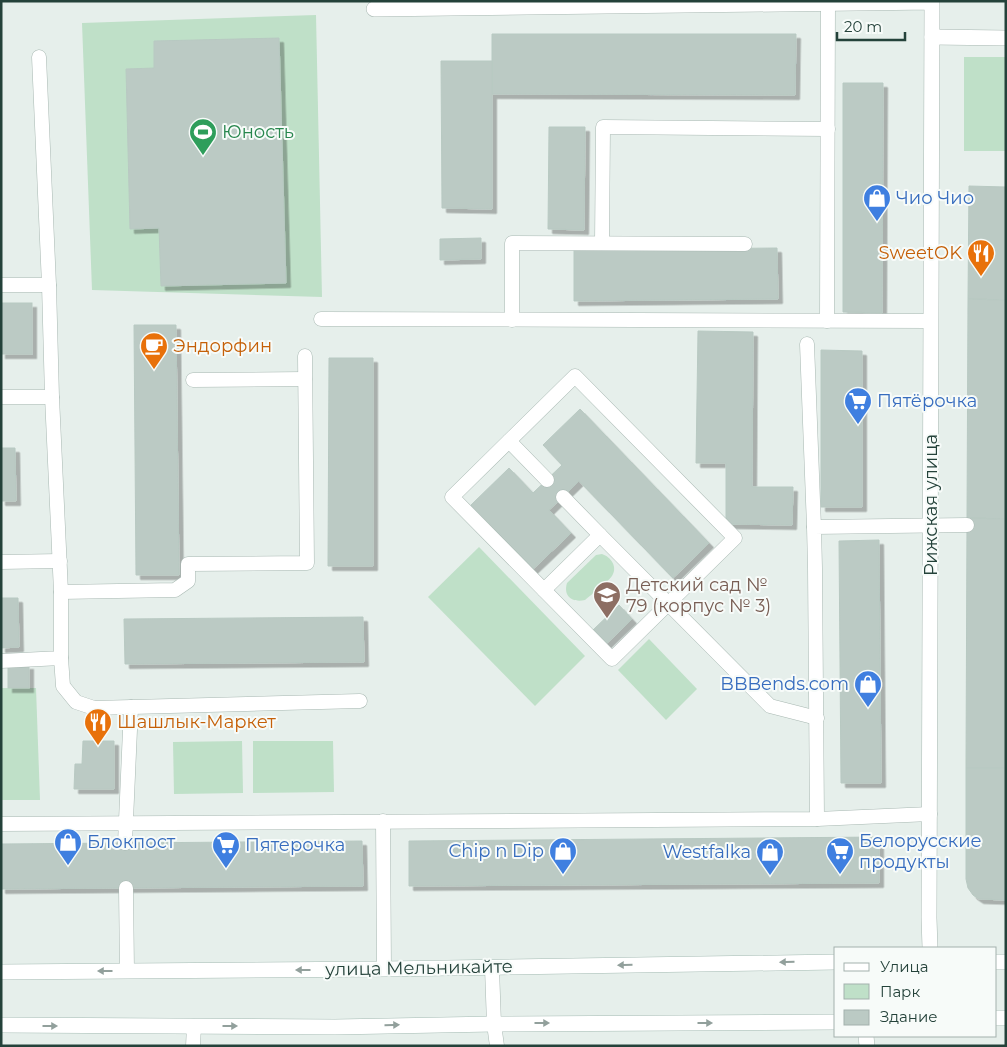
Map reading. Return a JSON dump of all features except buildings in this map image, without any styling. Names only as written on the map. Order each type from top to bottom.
[{"type":"main road","points":[[374,9],[479,4],[932,2]]},
{"type":"main road","name":"Рижская улица","points":[[930,947],[932,2]]},
{"type":"main road","points":[[932,38],[1006,38]]},
{"type":"main road","name":"улица Мельникайте","points":[[1,972],[492,968],[834,962]]},
{"type":"main road","points":[[1,1025],[335,1027],[834,1022]]},
{"type":"lane","points":[[827,321],[828,3]]},
{"type":"lane","points":[[39,58],[60,561],[63,686],[76,702],[94,708],[360,701]]},
{"type":"lane","points":[[602,243],[603,127],[828,129]]},
{"type":"lane","points":[[512,320],[512,243],[745,244]]},
{"type":"lane","points":[[1,285],[49,285]]},
{"type":"lane","points":[[321,319],[931,321]]},
{"type":"lane","points":[[807,344],[815,568],[817,819]]},
{"type":"lane","points":[[61,592],[175,590],[188,581],[188,564],[307,563],[305,356]]},
{"type":"lane","points":[[575,376],[735,538],[612,659],[452,497],[509,441],[575,376]]},
{"type":"lane","points":[[193,380],[305,379]]},
{"type":"lane","points":[[1,397],[52,397]]},
{"type":"lane","points":[[509,441],[547,480]]},
{"type":"lane","points":[[563,497],[770,706],[817,718]]},
{"type":"lane","points":[[814,527],[967,525]]},
{"type":"lane","points":[[544,590],[600,535]]},
{"type":"lane","points":[[1,562],[60,561]]},
{"type":"lane","points":[[1,661],[61,658]]},
{"type":"lane","points":[[125,843],[131,708]]},
{"type":"lane","points":[[1,824],[817,819],[930,814]]},
{"type":"lane","points":[[383,821],[384,969]]},
{"type":"lane","points":[[126,888],[127,971]]},
{"type":"lane","points":[[492,968],[494,1024],[497,1046]]},
{"type":"lane","points":[[193,1046],[194,1026]]},
{"type":"green space","name":"Юность","points":[[316,15],[322,297],[92,290],[82,23]]},
{"type":"green space","points":[[964,57],[1006,57],[1006,151],[964,151]]},
{"type":"green space","points":[[479,547],[585,656],[535,706],[428,597]]},
{"type":"green space","points":[[602,554],[613,563],[614,573],[612,576],[585,600],[580,601],[570,598],[566,592],[567,583],[596,555]]},
{"type":"green space","points":[[649,639],[697,689],[666,720],[618,670]]},
{"type":"green space","points":[[1,688],[36,688],[40,800],[1,800]]},
{"type":"green space","points":[[242,741],[243,793],[174,794],[173,742]]},
{"type":"green space","points":[[253,741],[333,741],[334,792],[253,793]]},
{"type":"place","name":"Юность","points":[[203,156]]},
{"type":"place","name":"Чио Чио","points":[[877,222]]},
{"type":"place","name":"SweetOK","points":[[981,277]]},
{"type":"place","name":"Эндорфин","points":[[154,370]]},
{"type":"place","name":"Пятёрочка","points":[[858,425]]},
{"type":"place","name":"Детский сад № 79 (корпус № 3)","points":[[607,619]]},
{"type":"place","name":"BBBends.com","points":[[868,708]]},
{"type":"place","name":"Шашлык-Маркет","points":[[98,746]]},
{"type":"place","name":"Блокпост","points":[[68,866]]},
{"type":"place","name":"Пятерочка","points":[[226,869]]},
{"type":"place","name":"Chip n Dip","points":[[563,875]]},
{"type":"place","name":"Белорусские продукты","points":[[840,875]]},
{"type":"place","name":"Westfalka","points":[[770,876]]}]
